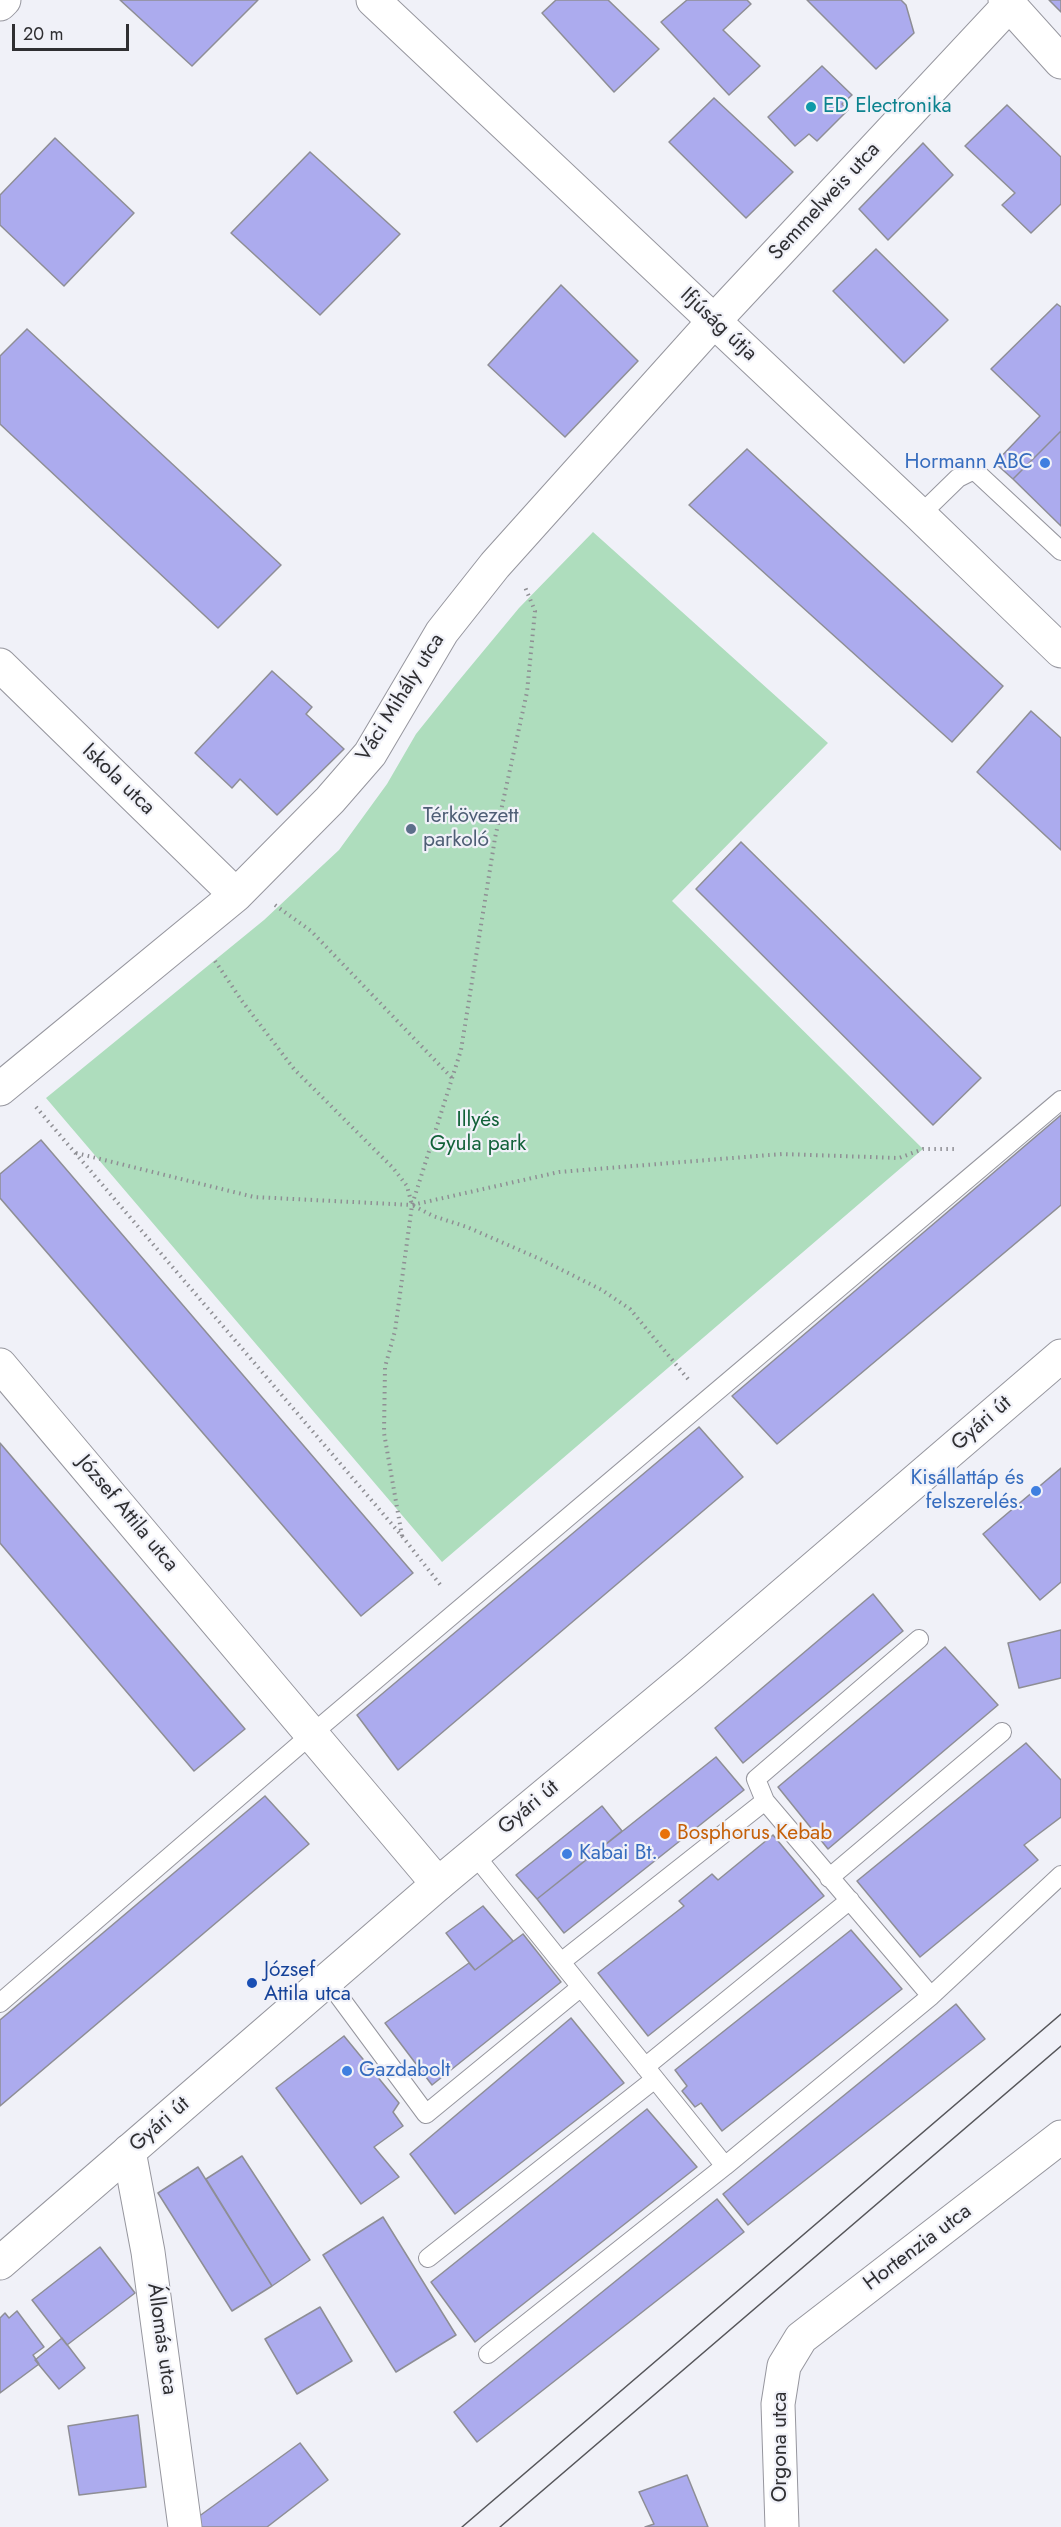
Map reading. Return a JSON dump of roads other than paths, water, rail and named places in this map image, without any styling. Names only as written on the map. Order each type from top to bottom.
[{"type":"street","points":[[0,4],[4,0]]},
{"type":"street","name":"Ifjúság útja","points":[[373,0],[1058,642]]},
{"type":"street","name":"Semmelweis utca","points":[[714,321],[1007,2],[1061,62]]},
{"type":"street","name":"Váci Mihály utca","points":[[15,1094],[252,897],[370,754],[442,632],[466,598],[714,321]]},
{"type":"street","name":"Iskola utca","points":[[0,665],[252,897]]},
{"type":"street","name":"Gyári út","points":[[0,2264],[438,1884],[693,1672],[1061,1356]]},
{"type":"street","name":"József Attila utca","points":[[0,1365],[313,1733],[438,1884]]},
{"type":"street","name":"Hortenzia utca","points":[[784,2367],[801,2338],[826,2317],[1061,2138]]},
{"type":"street","name":"Állomás utca","points":[[129,2151],[153,2286],[185,2527]]},
{"type":"street","name":"Orgona utca","points":[[782,2527],[778,2404],[784,2367]]},
{"type":"lane","points":[[920,515],[958,478],[974,470],[1061,550]]},
{"type":"lane","points":[[0,2002],[313,1733],[1061,1100]]},
{"type":"lane","points":[[919,1639],[756,1779],[765,1801],[931,1996]]},
{"type":"lane","points":[[829,1878],[1002,1732]]},
{"type":"lane","points":[[561,1962],[765,1801]]},
{"type":"lane","points":[[474,1854],[725,2166]]},
{"type":"lane","points":[[488,2354],[725,2166],[931,1996],[1061,1875]]},
{"type":"lane","points":[[428,2258],[650,2073],[850,1900]]},
{"type":"lane","points":[[327,1980],[426,2114],[581,1987]]},
{"type":"tram line","points":[[462,2527],[1061,2014]]},
{"type":"tram line","points":[[500,2527],[1061,2046]]},
{"type":"place","name":"ED Electronika","points":[[811,107]]},
{"type":"place","name":"Hormann ABC","points":[[1045,463]]},
{"type":"place","name":"Térkövezett parkoló","points":[[411,829]]},
{"type":"place","name":"Kisállattáp és felszerelés.","points":[[1036,1491]]},
{"type":"place","name":"Bosphorus Kebab","points":[[665,1834]]},
{"type":"place","name":"Kabai Bt.","points":[[567,1854]]},
{"type":"place","name":"József Attila utca","points":[[252,1983]]},
{"type":"place","name":"Gazdabolt","points":[[347,2071]]},
{"type":"park label","name":"Illyés Gyula park","points":[[478,1133]]}]
